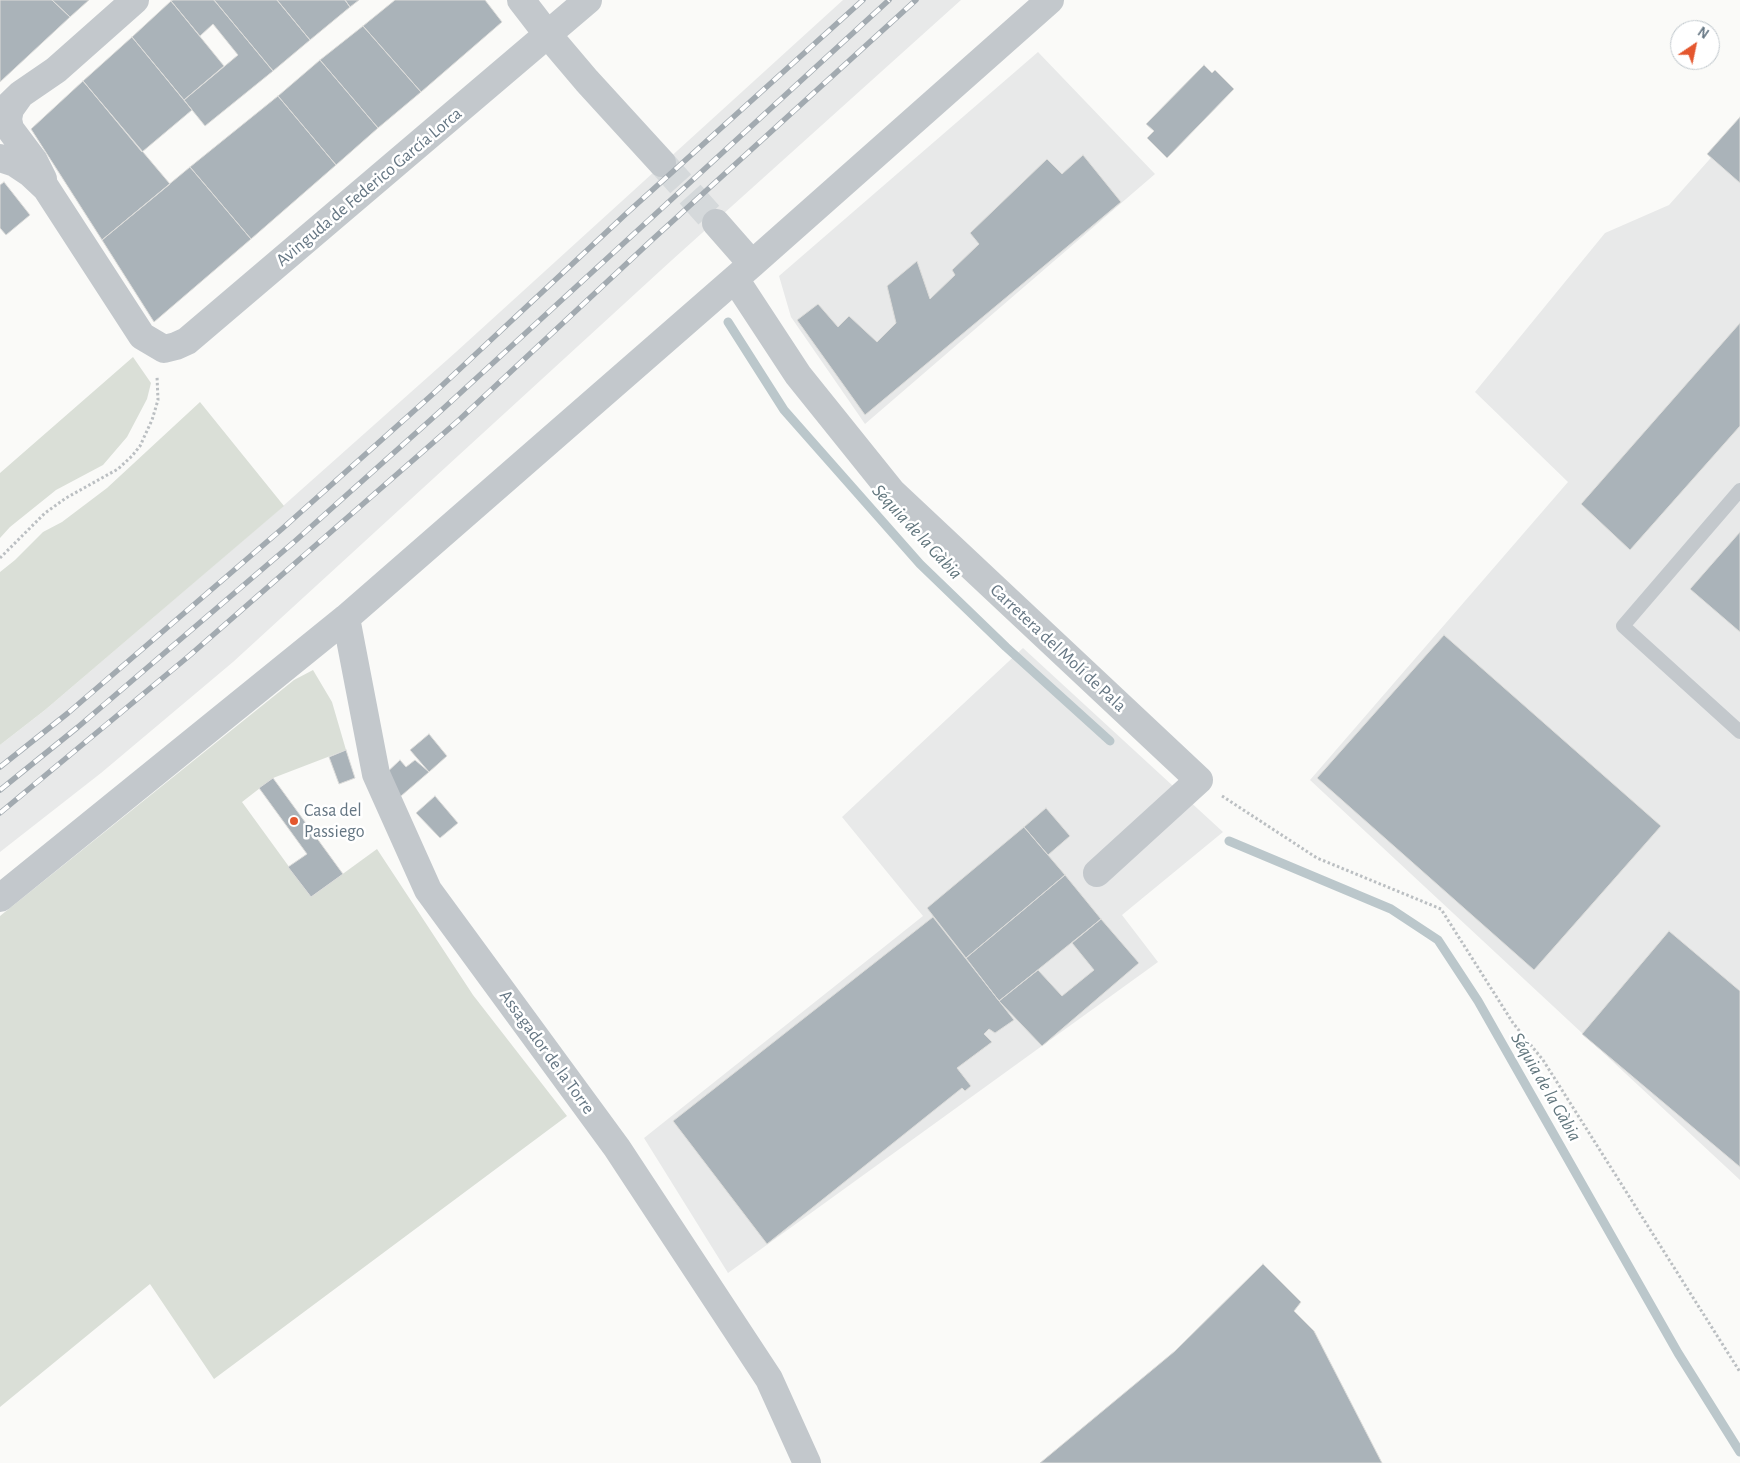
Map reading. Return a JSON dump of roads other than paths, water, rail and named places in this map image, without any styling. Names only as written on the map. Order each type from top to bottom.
[{"type":"street","points":[[0,114],[21,94],[56,70],[136,0]]},
{"type":"street","points":[[521,0],[548,35],[662,163]]},
{"type":"street","name":"Avinguda de Federico García Lorca","points":[[46,188],[142,336],[164,349],[176,346],[186,341],[588,0]]},
{"type":"street","points":[[0,898],[346,618],[744,271],[1050,0]]},
{"type":"street","points":[[21,94],[10,109],[8,119],[10,129],[34,160],[46,188]]},
{"type":"street","points":[[0,158],[15,163],[30,173],[46,188]]},
{"type":"street","name":"Carretera del Molí de Pala","points":[[716,223],[744,271],[798,375],[892,492],[1198,780],[1097,873]]},
{"type":"street","name":"Assagador de la Torre","points":[[346,618],[376,774],[428,890],[622,1156],[769,1379],[807,1463]]},
{"type":"lane","points":[[1740,490],[1623,626],[1740,732]]},
{"type":"waterway","name":"Séquia de la Gàbia","points":[[728,322],[784,410],[920,564],[1006,647],[1110,741]]},
{"type":"waterway","name":"Séquia de la Gàbia","points":[[1229,841],[1391,909],[1438,940],[1478,1001],[1678,1353],[1740,1452]]},
{"type":"tunnel","points":[[662,163],[716,223]]},
{"type":"railway","points":[[0,767],[68,713],[283,528],[434,393],[628,212],[863,0]]},
{"type":"railway","points":[[0,790],[78,727],[294,542],[445,407],[889,0]]},
{"type":"railway","points":[[0,813],[189,656],[459,420],[653,239],[916,0]]},
{"type":"place","name":"Casa del Passiego","points":[[294,821]]}]
